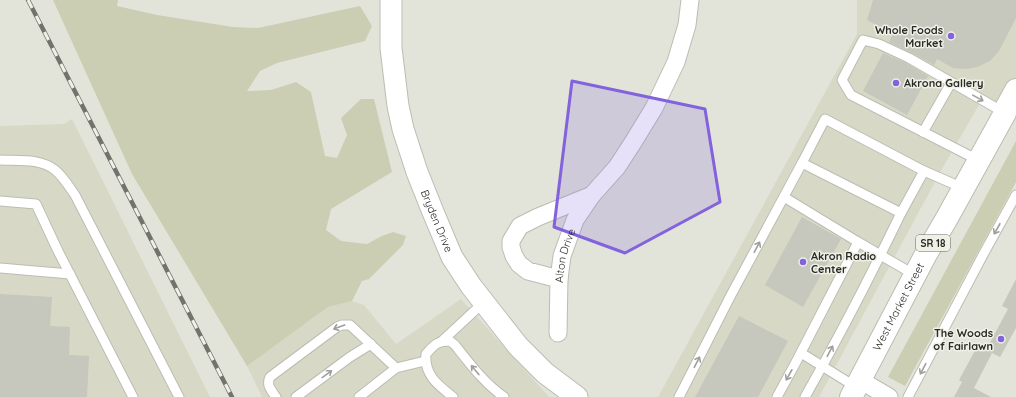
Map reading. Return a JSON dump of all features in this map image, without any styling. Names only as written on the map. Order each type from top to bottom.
[{"type":"main road","name":"West Market Street","points":[[856,388],[926,254],[948,218],[1016,90]]},
{"type":"street","name":"Bryden Drive","points":[[391,0],[391,48],[398,106],[403,129],[414,164],[452,257],[471,286],[518,346],[545,374],[577,397]]},
{"type":"street","name":"Alton Drive","points":[[592,195],[520,226],[511,241],[514,256],[519,264],[528,271],[559,279],[562,256],[575,220],[592,195],[617,167],[632,144],[654,108],[676,62],[687,25],[690,0]]},
{"type":"street","points":[[558,333],[559,279]]},
{"type":"street","points":[[856,388],[889,397]]},
{"type":"lane","points":[[978,160],[851,94],[842,80],[862,40],[879,44],[909,58],[1005,113]]},
{"type":"lane","points":[[923,132],[951,83]]},
{"type":"lane","points":[[679,397],[825,119],[924,171],[963,188]]},
{"type":"lane","points":[[0,160],[37,161],[45,163],[56,171],[75,195],[179,397]]},
{"type":"lane","points":[[802,164],[901,213]]},
{"type":"lane","points":[[805,397],[924,171]]},
{"type":"lane","points":[[908,397],[1016,195]]},
{"type":"lane","points":[[784,198],[915,275]]},
{"type":"lane","points":[[0,201],[36,204],[132,397]]},
{"type":"lane","points":[[777,397],[858,242]]},
{"type":"lane","points":[[0,268],[70,274]]},
{"type":"lane","points":[[453,397],[433,380],[425,361],[426,354],[433,346],[442,341],[484,302]]},
{"type":"lane","points":[[276,397],[268,385],[270,377],[337,327],[342,325],[350,325],[396,368]]},
{"type":"lane","points":[[442,341],[450,341],[455,345],[483,380],[492,389],[504,397]]},
{"type":"lane","points":[[296,397],[350,357],[371,344]]},
{"type":"lane","points":[[800,353],[856,388]]},
{"type":"lane","points":[[359,397],[396,368],[425,361]]},
{"type":"highlighted area","points":[[572,81],[705,109],[720,202],[625,253],[554,227]]},
{"type":"shaded area","points":[[53,0],[118,0],[117,6],[157,15],[233,27],[258,28],[360,6],[372,26],[365,41],[277,63],[260,71],[247,91],[271,90],[296,82],[311,92],[325,156],[337,158],[347,135],[341,118],[361,99],[374,99],[392,172],[331,209],[326,230],[341,241],[367,244],[393,232],[406,236],[403,245],[369,279],[362,281],[352,301],[328,307],[247,366],[132,174]]},
{"type":"shaded area","points":[[857,0],[1016,0],[1016,90],[1005,110],[983,98],[942,169],[819,397],[658,397],[857,34]]},
{"type":"shaded area","points":[[72,119],[210,397],[0,397],[0,126],[64,124]]},
{"type":"shaded area","points":[[1016,141],[1016,182],[905,386],[888,377]]},
{"type":"shaded area","points":[[461,299],[549,397],[262,397],[247,366],[328,307],[352,301],[364,305],[396,344]]},
{"type":"building","name":"Whole Foods Market","points":[[873,0],[1016,0],[1016,18],[999,51],[990,61],[977,67],[966,69],[953,68],[937,59],[934,65],[889,42],[893,34],[867,20]]},
{"type":"building","name":"Akrona Gallery","points":[[883,53],[906,63],[928,76],[907,115],[863,91]]},
{"type":"building","name":"Akron Radio Center","points":[[802,217],[841,239],[803,307],[765,285]]},
{"type":"building","name":"The Woods of Fairlawn","points":[[1016,279],[1016,328],[1000,357],[986,350],[1008,309],[1002,306]]},
{"type":"building","points":[[0,294],[52,297],[50,326],[70,327],[69,355],[89,356],[87,397],[0,397]]},
{"type":"building","points":[[739,316],[788,341],[758,397],[695,397]]},
{"type":"building","name":"The Woods of Fairlawn","points":[[978,345],[992,353],[974,388],[991,397],[954,397],[962,382],[959,380]]},
{"type":"railway","points":[[28,0],[232,397]]},
{"type":"place","name":"Whole Foods Market","points":[[951,36]]},
{"type":"place","name":"Akrona Gallery","points":[[896,83]]},
{"type":"place","name":"Akron Radio Center","points":[[803,262]]},
{"type":"place","name":"The Woods of Fairlawn","points":[[1001,339]]}]
